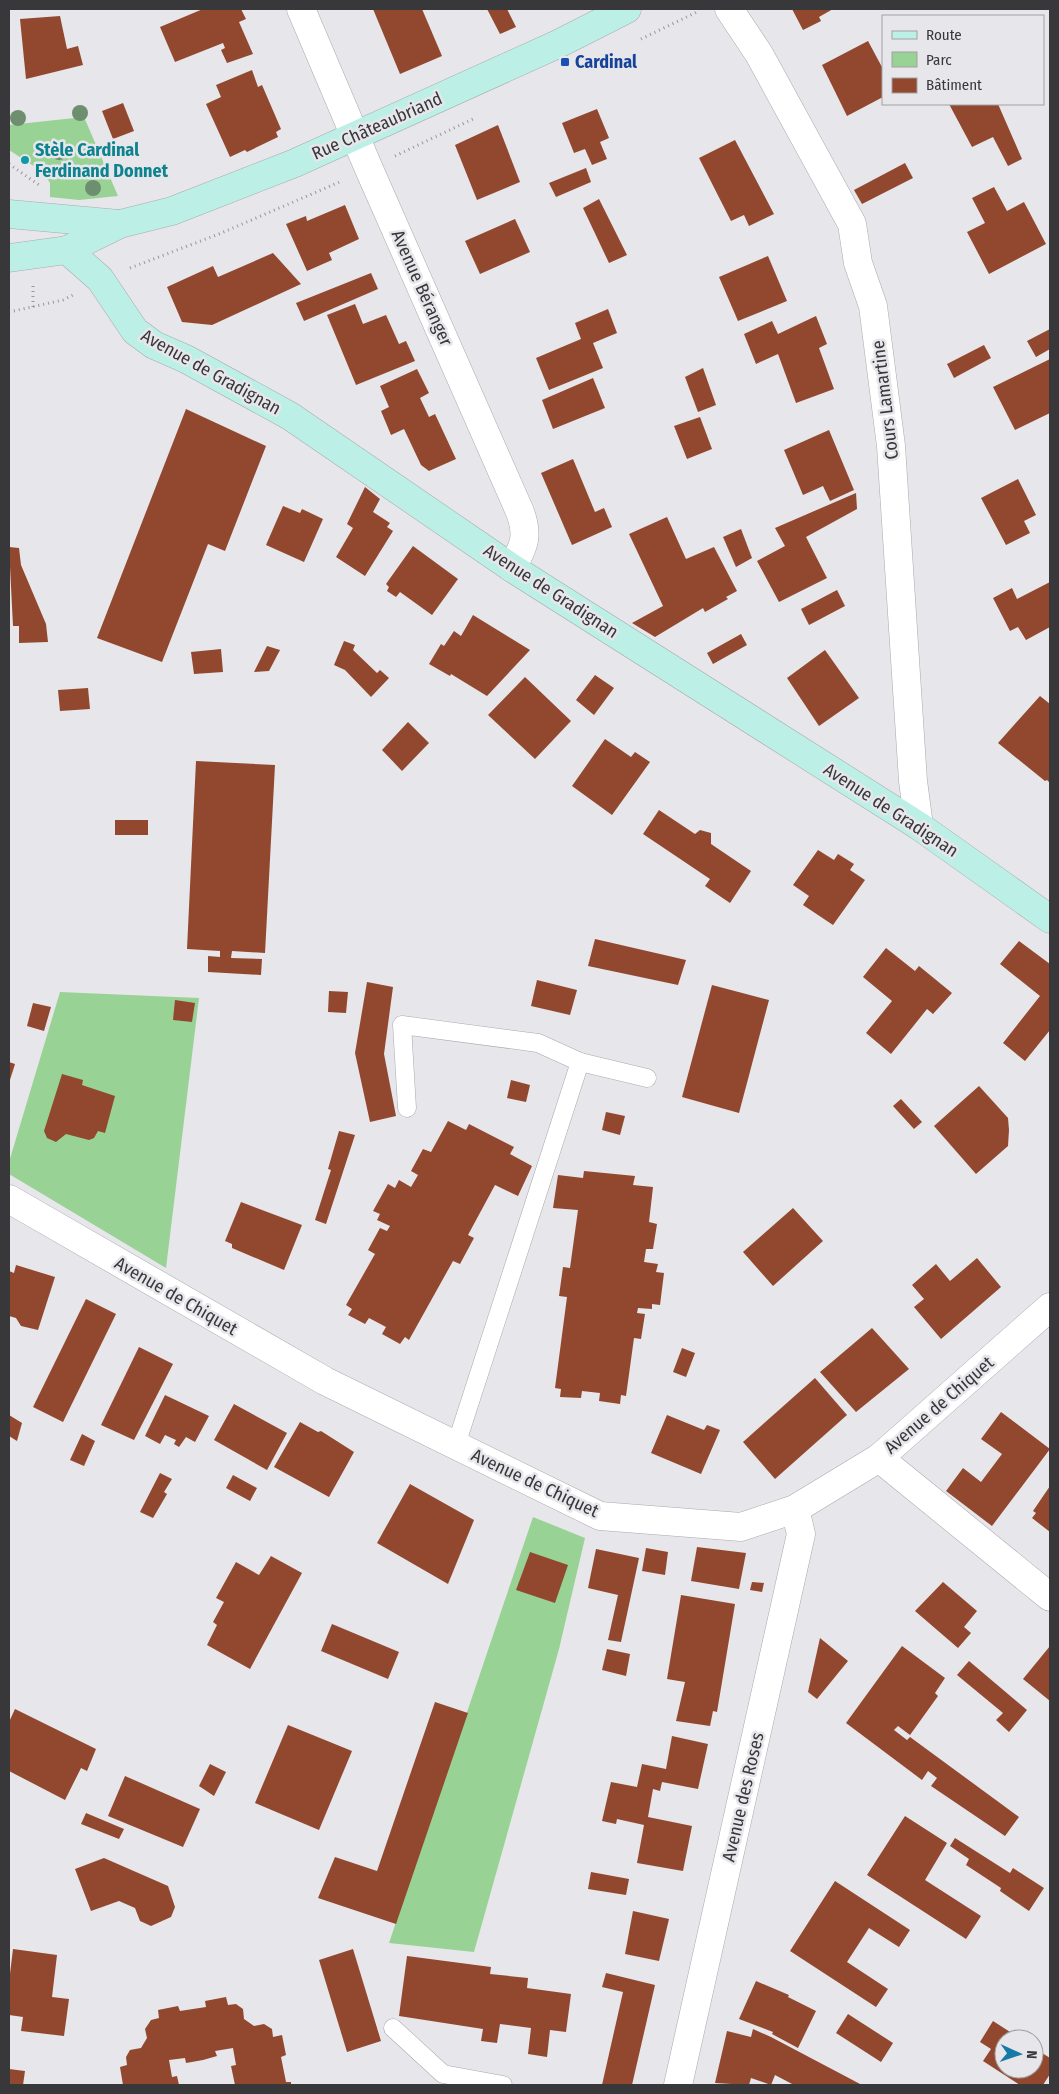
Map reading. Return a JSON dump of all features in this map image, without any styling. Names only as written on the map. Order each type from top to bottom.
[{"type":"street","name":"Avenue Béranger","points":[[301,9],[525,525],[524,546],[512,568]]},
{"type":"street","name":"Rue Châteaubriand","points":[[9,258],[67,250],[120,224],[172,211],[355,136],[558,44],[627,9]]},
{"type":"street","name":"Cours Lamartine","points":[[730,9],[759,54],[852,224],[858,263],[873,306],[891,446],[913,781],[918,826]]},
{"type":"street","name":"Rue Châteaubriand","points":[[9,214],[120,224]]},
{"type":"street","name":"Avenue de Gradignan","points":[[67,250],[100,279],[135,331],[154,345],[186,359],[290,416],[512,568],[918,826],[1050,919]]},
{"type":"street","name":"Avenue de Chiquet","points":[[9,1199],[325,1382],[600,1516],[741,1527],[795,1509],[879,1458],[1050,1307]]},
{"type":"street","points":[[879,1458],[1050,1597]]},
{"type":"street","name":"Avenue des Roses","points":[[678,2085],[801,1534],[795,1509]]},
{"type":"lane","points":[[407,1108],[402,1025],[538,1043],[580,1062],[647,1078]]},
{"type":"lane","points":[[456,1446],[580,1062]]},
{"type":"lane","points":[[393,2028],[443,2074],[503,2085]]},
{"type":"path","points":[[9,164],[34,180],[39,186],[40,192]]},
{"type":"path","points":[[9,312],[63,300],[79,292]]},
{"type":"green space","points":[[84,117],[118,196],[79,200],[50,197],[50,183],[43,172],[9,150],[9,125]]},
{"type":"green space","points":[[60,992],[199,998],[166,1268],[9,1174],[9,1162]]},
{"type":"green space","points":[[533,1517],[585,1538],[559,1649],[474,1952],[389,1943]]},
{"type":"building","points":[[203,9],[241,9],[246,19],[239,22],[253,54],[227,63],[221,50],[225,48],[223,43],[175,62],[160,27]]},
{"type":"building","points":[[373,9],[422,9],[442,56],[400,74]]},
{"type":"building","points":[[487,9],[507,9],[516,27],[500,34]]},
{"type":"building","points":[[792,9],[833,9],[819,17],[821,21],[803,30]]},
{"type":"building","points":[[60,16],[67,49],[78,46],[83,65],[26,79],[20,19]]},
{"type":"building","points":[[868,41],[882,67],[882,98],[847,116],[822,65]]},
{"type":"building","points":[[252,70],[258,87],[262,85],[281,129],[276,132],[278,137],[247,152],[245,150],[230,157],[206,104],[221,97],[216,85]]},
{"type":"building","points":[[123,103],[134,131],[113,139],[102,111]]},
{"type":"building","points":[[950,105],[998,105],[1022,159],[1008,166],[993,137],[972,147]]},
{"type":"building","points":[[597,109],[609,138],[600,142],[607,159],[592,165],[585,149],[574,153],[562,123]]},
{"type":"building","points":[[498,125],[520,182],[477,200],[455,145]]},
{"type":"building","points":[[735,140],[774,214],[749,226],[744,215],[731,221],[699,158]]},
{"type":"building","points":[[905,163],[913,178],[862,204],[854,190]]},
{"type":"building","points":[[586,168],[591,182],[556,197],[549,183]]},
{"type":"building","points":[[994,187],[1007,211],[1024,202],[1046,244],[989,274],[967,232],[985,223],[972,198]]},
{"type":"building","points":[[599,199],[627,255],[609,263],[583,208]]},
{"type":"building","points":[[345,205],[359,239],[329,253],[332,260],[307,271],[286,224],[306,216],[307,221]]},
{"type":"building","points":[[515,219],[530,252],[480,274],[465,241]]},
{"type":"building","points":[[273,253],[301,284],[212,325],[182,322],[167,287],[213,266],[218,277]]},
{"type":"building","points":[[768,256],[787,301],[738,321],[719,277]]},
{"type":"building","points":[[371,273],[378,289],[304,321],[296,303]]},
{"type":"building","points":[[355,304],[363,324],[386,315],[399,344],[406,341],[415,361],[356,385],[327,315]]},
{"type":"building","points":[[608,309],[617,333],[593,343],[603,368],[549,390],[536,358],[581,339],[575,323]]},
{"type":"building","points":[[816,316],[827,344],[819,348],[834,389],[796,403],[778,354],[756,364],[744,334],[772,321],[778,334]]},
{"type":"building","points":[[1050,329],[1050,349],[1036,357],[1027,341]]},
{"type":"building","points":[[984,345],[991,358],[954,378],[947,364]]},
{"type":"building","points":[[1050,359],[1050,413],[1015,430],[993,387]]},
{"type":"building","points":[[703,368],[716,405],[698,412],[685,377]]},
{"type":"building","points":[[417,369],[429,393],[420,398],[429,417],[435,414],[456,459],[429,471],[421,465],[404,429],[391,435],[381,411],[389,407],[380,386]]},
{"type":"building","points":[[593,378],[605,408],[553,429],[542,400]]},
{"type":"building","points":[[186,409],[266,446],[225,551],[208,544],[162,662],[97,638]]},
{"type":"building","points":[[700,417],[712,449],[687,459],[674,426]]},
{"type":"building","points":[[829,430],[854,490],[830,501],[823,486],[803,495],[784,450]]},
{"type":"building","points":[[573,459],[595,512],[604,508],[612,527],[572,545],[541,473]]},
{"type":"building","points":[[1018,479],[1036,515],[1024,521],[1030,533],[1006,545],[981,498]]},
{"type":"building","points":[[365,487],[380,499],[373,512],[390,523],[387,527],[393,531],[365,576],[336,557],[353,528],[347,524]]},
{"type":"building","points":[[856,493],[857,509],[806,537],[827,578],[779,602],[757,561],[785,546],[775,528]]},
{"type":"building","points":[[283,506],[300,513],[302,509],[323,519],[304,562],[266,545]]},
{"type":"building","points":[[667,517],[686,559],[714,547],[737,591],[726,597],[728,599],[705,612],[703,608],[655,637],[632,623],[663,606],[629,534]]},
{"type":"building","points":[[741,529],[752,558],[736,567],[723,537]]},
{"type":"building","points":[[413,546],[458,579],[432,615],[400,592],[396,597],[387,591],[389,587],[386,584]]},
{"type":"building","points":[[9,547],[19,548],[21,565],[46,624],[48,642],[19,643],[19,626],[13,626]]},
{"type":"building","points":[[1050,582],[1050,627],[1026,640],[1018,627],[1010,631],[993,598],[1012,588],[1017,599]]},
{"type":"building","points":[[837,590],[845,606],[809,625],[801,609]]},
{"type":"building","points":[[473,615],[530,650],[487,696],[451,674],[450,676],[429,664],[441,644],[444,646],[454,631],[461,636]]},
{"type":"building","points":[[741,634],[747,645],[713,664],[707,653]]},
{"type":"building","points":[[344,641],[355,645],[353,650],[377,673],[380,670],[389,678],[371,697],[345,670],[334,665]]},
{"type":"building","points":[[267,646],[280,650],[269,671],[254,672]]},
{"type":"building","points":[[221,649],[223,672],[194,674],[191,652]]},
{"type":"building","points":[[825,650],[859,698],[819,726],[787,678]]},
{"type":"building","points":[[595,675],[614,688],[594,715],[576,700]]},
{"type":"building","points":[[525,677],[571,721],[535,759],[488,715]]},
{"type":"building","points":[[88,688],[90,709],[60,711],[58,690]]},
{"type":"building","points":[[1040,696],[1050,704],[1050,783],[998,743]]},
{"type":"building","points":[[408,722],[429,743],[402,771],[382,750]]},
{"type":"building","points":[[605,739],[631,757],[635,752],[650,762],[612,815],[572,786]]},
{"type":"building","points":[[196,761],[275,765],[265,953],[232,951],[231,958],[262,959],[261,975],[208,972],[208,956],[220,957],[220,951],[187,949]]},
{"type":"building","points":[[659,810],[695,834],[700,830],[711,833],[711,844],[751,871],[730,903],[705,886],[710,879],[643,834]]},
{"type":"building","points":[[115,820],[148,820],[148,835],[115,835]]},
{"type":"building","points":[[818,850],[834,860],[838,854],[854,864],[850,870],[865,880],[833,925],[803,905],[809,896],[793,885]]},
{"type":"building","points":[[595,939],[686,960],[678,985],[588,966]]},
{"type":"building","points":[[1019,941],[1050,964],[1050,1030],[1025,1061],[1003,1043],[1040,996],[1000,964]]},
{"type":"building","points":[[886,948],[915,971],[919,966],[952,993],[933,1014],[927,1009],[891,1054],[866,1033],[892,1001],[863,977]]},
{"type":"building","points":[[537,980],[577,990],[570,1015],[531,1006]]},
{"type":"building","points":[[367,982],[393,987],[384,1054],[396,1116],[370,1122],[355,1053]]},
{"type":"building","points":[[712,985],[769,1000],[739,1113],[682,1097]]},
{"type":"building","points":[[329,991],[348,992],[346,1013],[328,1012]]},
{"type":"building","points":[[175,1000],[195,1003],[192,1022],[173,1020]]},
{"type":"building","points":[[33,1003],[51,1007],[44,1031],[27,1026]]},
{"type":"building","points":[[9,1062],[15,1064],[9,1083]]},
{"type":"building","points":[[62,1074],[83,1080],[82,1085],[115,1096],[105,1133],[98,1131],[94,1138],[89,1140],[66,1134],[56,1142],[47,1138],[44,1131]]},
{"type":"building","points":[[511,1080],[530,1085],[526,1102],[507,1098]]},
{"type":"building","points":[[979,1086],[1008,1118],[1009,1130],[1008,1146],[976,1174],[934,1126]]},
{"type":"building","points":[[901,1099],[922,1122],[914,1129],[893,1106]]},
{"type":"building","points":[[606,1112],[625,1116],[620,1135],[602,1130]]},
{"type":"building","points":[[448,1121],[466,1130],[469,1124],[514,1147],[510,1154],[532,1166],[518,1196],[495,1185],[468,1235],[474,1238],[460,1264],[453,1261],[409,1340],[405,1337],[400,1344],[382,1334],[386,1327],[369,1318],[365,1324],[348,1315],[352,1309],[346,1305],[375,1254],[368,1250],[380,1228],[387,1231],[390,1226],[377,1220],[380,1214],[373,1211],[388,1184],[395,1188],[399,1180],[411,1187],[418,1175],[411,1171],[423,1149],[431,1152]]},
{"type":"building","points":[[339,1131],[355,1135],[326,1224],[315,1220],[331,1170],[328,1169]]},
{"type":"building","points":[[584,1171],[635,1176],[633,1185],[653,1187],[649,1222],[657,1224],[653,1249],[646,1249],[644,1262],[658,1264],[656,1272],[664,1273],[660,1305],[652,1304],[652,1309],[638,1308],[637,1313],[645,1314],[641,1339],[634,1338],[626,1396],[621,1395],[620,1404],[599,1401],[600,1393],[582,1391],[581,1398],[560,1397],[561,1389],[555,1388],[567,1297],[559,1296],[563,1267],[570,1268],[578,1210],[553,1208],[558,1175],[583,1178]]},
{"type":"building","points":[[241,1202],[302,1225],[284,1270],[232,1248],[232,1244],[225,1241]]},
{"type":"building","points":[[793,1208],[823,1241],[773,1286],[743,1252]]},
{"type":"building","points":[[977,1258],[1001,1287],[941,1339],[914,1307],[924,1299],[912,1285],[936,1264],[950,1281]]},
{"type":"building","points":[[16,1265],[55,1277],[38,1330],[21,1326],[16,1318],[9,1316],[9,1271],[14,1273]]},
{"type":"building","points":[[86,1299],[116,1314],[63,1422],[33,1407]]},
{"type":"building","points":[[872,1328],[909,1369],[856,1412],[820,1372]]},
{"type":"building","points":[[139,1347],[173,1364],[134,1440],[101,1425]]},
{"type":"building","points":[[682,1348],[695,1353],[686,1377],[673,1372]]},
{"type":"building","points":[[815,1378],[847,1415],[775,1479],[743,1442]]},
{"type":"building","points":[[165,1395],[209,1416],[195,1442],[186,1437],[179,1447],[174,1444],[176,1440],[165,1435],[160,1444],[145,1436]]},
{"type":"building","points":[[234,1404],[287,1433],[267,1470],[214,1440]]},
{"type":"building","points":[[1001,1412],[1050,1449],[992,1526],[946,1491],[963,1468],[981,1482],[1002,1454],[981,1439]]},
{"type":"building","points":[[9,1415],[22,1423],[17,1441],[9,1436]]},
{"type":"building","points":[[667,1415],[704,1430],[707,1425],[720,1430],[701,1474],[651,1453]]},
{"type":"building","points":[[300,1422],[318,1432],[321,1431],[354,1452],[329,1497],[274,1467]]},
{"type":"building","points":[[82,1434],[95,1441],[84,1466],[70,1460]]},
{"type":"building","points":[[160,1473],[172,1479],[164,1492],[167,1494],[153,1518],[140,1512]]},
{"type":"building","points":[[233,1475],[257,1488],[250,1501],[226,1488]]},
{"type":"building","points":[[410,1484],[474,1520],[448,1584],[377,1543]]},
{"type":"building","points":[[1050,1486],[1050,1532],[1032,1518],[1036,1513],[1033,1511]]},
{"type":"building","points":[[697,1547],[746,1553],[739,1589],[691,1581]]},
{"type":"building","points":[[646,1548],[668,1552],[665,1575],[642,1571]]},
{"type":"building","points":[[596,1549],[639,1558],[621,1642],[608,1640],[618,1595],[588,1588]]},
{"type":"building","points":[[530,1552],[568,1565],[555,1603],[516,1590]]},
{"type":"building","points":[[271,1556],[302,1573],[250,1669],[207,1645],[217,1625],[213,1622],[224,1602],[216,1598],[236,1562],[259,1575]]},
{"type":"building","points":[[752,1582],[764,1583],[762,1592],[750,1590]]},
{"type":"building","points":[[943,1582],[977,1611],[964,1627],[971,1633],[958,1648],[915,1611]]},
{"type":"building","points":[[681,1595],[735,1604],[717,1712],[713,1711],[710,1726],[676,1721],[685,1682],[667,1679]]},
{"type":"building","points":[[332,1624],[399,1652],[388,1679],[321,1651]]},
{"type":"building","points":[[820,1638],[848,1661],[817,1699],[808,1692]]},
{"type":"building","points":[[902,1646],[945,1678],[935,1693],[938,1696],[910,1735],[898,1726],[894,1730],[907,1740],[910,1737],[1019,1817],[1005,1836],[931,1786],[937,1778],[928,1771],[922,1780],[846,1723]]},
{"type":"building","points":[[1050,1646],[1050,1701],[1023,1679]]},
{"type":"building","points":[[607,1649],[630,1654],[626,1676],[602,1670]]},
{"type":"building","points":[[969,1661],[1027,1710],[1009,1732],[996,1720],[1003,1713],[957,1675]]},
{"type":"building","points":[[435,1702],[468,1713],[396,1924],[318,1898],[335,1857],[377,1871]]},
{"type":"building","points":[[15,1709],[96,1749],[87,1771],[81,1768],[65,1800],[9,1771],[9,1722]]},
{"type":"building","points":[[288,1725],[352,1751],[319,1830],[255,1803]]},
{"type":"building","points":[[672,1736],[708,1744],[698,1789],[662,1782],[660,1791],[653,1789],[648,1817],[692,1826],[683,1871],[637,1863],[644,1825],[617,1819],[616,1824],[602,1821],[611,1782],[637,1787],[642,1764],[666,1769]]},
{"type":"building","points":[[210,1764],[226,1772],[214,1796],[199,1786]]},
{"type":"building","points":[[125,1776],[200,1809],[183,1847],[108,1816]]},
{"type":"building","points":[[86,1813],[124,1829],[119,1839],[81,1824]]},
{"type":"building","points":[[905,1816],[947,1843],[925,1880],[981,1916],[966,1939],[867,1875]]},
{"type":"building","points":[[955,1838],[1010,1873],[1013,1868],[1044,1888],[1029,1911],[1000,1891],[1001,1888],[966,1865],[969,1859],[950,1846]]},
{"type":"building","points":[[104,1858],[168,1886],[175,1907],[171,1917],[151,1926],[140,1921],[135,1908],[119,1901],[91,1911],[75,1869]]},
{"type":"building","points":[[591,1872],[629,1879],[626,1895],[588,1889]]},
{"type":"building","points":[[835,1881],[910,1930],[899,1947],[869,1928],[847,1962],[888,1989],[876,2007],[790,1951]]},
{"type":"building","points":[[633,1911],[669,1919],[659,1961],[625,1954]]},
{"type":"building","points":[[13,1949],[57,1955],[52,1997],[69,1999],[64,2036],[21,2031],[23,2017],[9,2015],[9,1982]]},
{"type":"building","points":[[353,1949],[381,2041],[347,2052],[319,1960]]},
{"type":"building","points":[[407,1956],[491,1967],[490,1974],[528,1978],[527,1988],[571,1994],[566,2032],[550,2030],[547,2057],[528,2054],[531,2028],[500,2024],[497,2043],[481,2041],[483,2029],[399,2016]]},
{"type":"building","points":[[606,1973],[655,1985],[632,2085],[602,2085],[623,1992],[602,1987]]},
{"type":"building","points":[[756,1981],[789,1995],[788,1997],[816,2011],[798,2048],[772,2034],[773,2032],[739,2019]]},
{"type":"building","points":[[226,1997],[228,2005],[236,2004],[243,2009],[244,2019],[254,2026],[264,2024],[272,2029],[273,2037],[282,2035],[286,2055],[281,2057],[286,2082],[291,2082],[291,2085],[235,2085],[231,2066],[236,2065],[233,2048],[215,2051],[217,2056],[203,2060],[186,2063],[185,2058],[169,2060],[172,2077],[177,2076],[179,2085],[123,2085],[120,2067],[127,2065],[126,2057],[130,2050],[141,2048],[147,2038],[145,2029],[151,2020],[159,2018],[158,2010],[178,2006],[180,2011],[206,2007],[205,2001]]},
{"type":"building","points":[[848,2014],[893,2043],[881,2062],[836,2033]]},
{"type":"building","points":[[993,2021],[1005,2029],[994,2029],[994,2068],[983,2061],[991,2049],[980,2042]]},
{"type":"building","points":[[753,2029],[862,2085],[794,2085],[775,2075],[771,2085],[751,2078],[749,2085],[715,2083],[727,2031],[751,2037]]},
{"type":"building","points":[[1044,2054],[1050,2058],[1050,2074],[1043,2085],[1020,2085],[1011,2079],[1044,2079]]},
{"type":"building","points":[[9,2069],[25,2071],[23,2085],[9,2085]]},
{"type":"place","name":"Cardinal","points":[[565,62]]},
{"type":"place","name":"Stèle Cardinal Ferdinand Donnet","points":[[25,160]]}]
